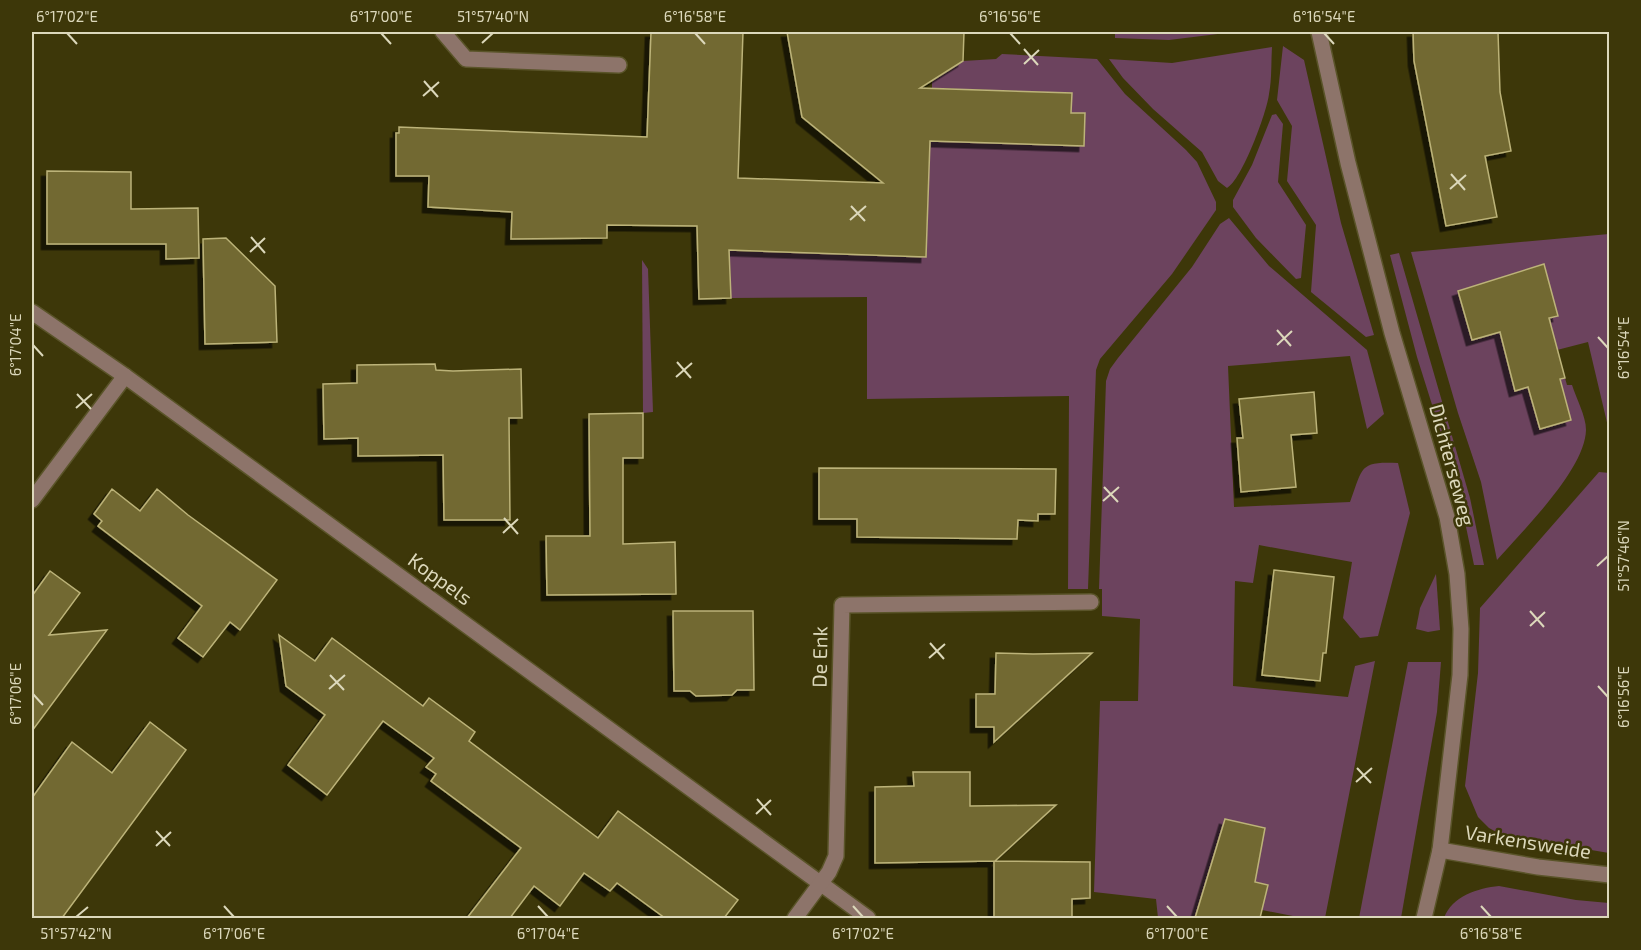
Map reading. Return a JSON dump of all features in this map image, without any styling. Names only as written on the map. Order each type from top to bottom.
[{"type":"street","points":[[443,32],[466,59],[619,65]]},
{"type":"street","name":"Dichterseweg","points":[[1319,32],[1348,164],[1389,321],[1447,517],[1457,574],[1461,629],[1460,675],[1440,850],[1424,918]]},
{"type":"street","name":"Koppels","points":[[32,312],[124,376],[868,918]]},
{"type":"street","points":[[32,500],[124,376]]},
{"type":"street","name":"De Enk","points":[[820,884],[836,856],[842,606],[1091,602]]},
{"type":"street","name":"Varkensweide","points":[[1440,850],[1538,867],[1610,875]]},
{"type":"street","points":[[795,918],[820,884]]},
{"type":"shaded area","points":[[1115,32],[1234,32],[1169,40],[1115,38]]},
{"type":"shaded area","points":[[1283,46],[1304,60],[1341,223],[1374,335],[1366,337],[1311,292],[1316,225],[1287,181],[1292,126],[1277,100]]},
{"type":"shaded area","points":[[1272,47],[1270,88],[1264,115],[1240,172],[1227,188],[1218,181],[1202,152],[1153,109],[1123,78],[1109,59],[1172,63]]},
{"type":"shaded area","points":[[1002,54],[1097,59],[1125,94],[1197,162],[1216,202],[1216,210],[1172,274],[1100,359],[1096,370],[1088,589],[1068,589],[1069,396],[867,399],[867,297],[731,298],[730,261],[702,262],[703,250],[926,257],[930,141],[1084,145],[1085,114],[1071,113],[1071,93],[932,88],[932,79],[963,61],[996,59]]},
{"type":"shaded area","points":[[1276,114],[1283,124],[1278,182],[1306,225],[1301,278],[1296,279],[1256,238],[1233,207],[1233,200],[1252,165],[1272,115]]},
{"type":"shaded area","points":[[1229,218],[1269,266],[1367,350],[1384,414],[1367,429],[1350,356],[1228,366],[1234,507],[1350,502],[1364,469],[1375,463],[1398,463],[1410,513],[1378,636],[1360,638],[1343,618],[1352,562],[1259,545],[1253,583],[1235,581],[1233,686],[1348,697],[1355,666],[1375,661],[1325,918],[1303,918],[1262,910],[1222,918],[1158,918],[1156,899],[1094,892],[1100,701],[1138,701],[1140,619],[1102,616],[1102,589],[1099,589],[1106,381],[1110,369],[1118,358],[1192,267],[1220,224]]},
{"type":"shaded area","points":[[1609,234],[1609,431],[1588,342],[1557,350],[1567,385],[1572,385],[1584,419],[1586,430],[1583,446],[1575,463],[1551,499],[1497,560],[1481,482],[1458,413],[1411,252]]},
{"type":"shaded area","points":[[1399,253],[1470,498],[1484,565],[1474,565],[1457,484],[1417,357],[1390,255]]},
{"type":"shaded area","points":[[642,260],[648,269],[653,412],[643,413]]},
{"type":"shaded area","points":[[1599,472],[1610,473],[1609,853],[1502,835],[1489,828],[1478,817],[1465,786],[1478,673],[1480,608]]},
{"type":"shaded area","points":[[1436,574],[1440,630],[1428,632],[1416,629],[1420,608]]},
{"type":"shaded area","points":[[1408,662],[1441,662],[1437,712],[1401,918],[1359,918]]},
{"type":"shaded area","points":[[1499,886],[1576,900],[1609,903],[1609,918],[1444,918],[1453,904],[1467,894]]},
{"type":"building","points":[[651,32],[743,32],[738,178],[883,183],[802,117],[787,32],[964,32],[963,61],[920,88],[1072,93],[1071,113],[1085,113],[1084,146],[930,141],[926,257],[729,250],[731,298],[699,299],[697,226],[607,225],[607,238],[511,239],[512,212],[428,207],[429,176],[396,176],[396,133],[399,133],[399,127],[647,137]]},
{"type":"building","points":[[1413,32],[1498,32],[1500,92],[1511,151],[1485,156],[1497,217],[1446,226],[1414,61]]},
{"type":"building","points":[[47,171],[131,172],[131,209],[198,208],[199,258],[166,259],[166,244],[47,244]]},
{"type":"building","points":[[226,238],[275,286],[277,342],[205,344],[203,239]]},
{"type":"building","points":[[1544,264],[1558,316],[1549,318],[1565,378],[1560,379],[1571,420],[1540,429],[1528,387],[1515,391],[1500,332],[1472,340],[1458,291]]},
{"type":"building","points":[[435,364],[436,370],[453,371],[521,369],[522,418],[509,418],[510,520],[444,520],[443,455],[358,456],[358,438],[324,439],[323,384],[357,383],[357,365]]},
{"type":"building","points":[[1314,392],[1317,433],[1291,435],[1296,487],[1241,492],[1237,438],[1243,438],[1239,399]]},
{"type":"building","points":[[643,413],[643,458],[623,458],[623,544],[675,542],[676,594],[547,595],[546,536],[590,536],[589,414]]},
{"type":"building","points":[[819,468],[1056,469],[1055,514],[1038,514],[1038,521],[1018,520],[1017,539],[857,537],[857,519],[819,519]]},
{"type":"building","points":[[112,489],[140,511],[157,489],[188,515],[277,580],[240,630],[230,622],[203,657],[178,638],[202,606],[98,526],[102,521],[94,514]]},
{"type":"building","points":[[1274,570],[1334,577],[1326,653],[1323,653],[1320,681],[1262,675]]},
{"type":"building","points":[[50,571],[80,593],[49,635],[107,630],[32,731],[32,596]]},
{"type":"building","points":[[673,611],[753,611],[754,690],[737,690],[732,695],[696,696],[690,691],[674,691]]},
{"type":"building","points":[[279,635],[315,661],[332,638],[423,706],[429,698],[475,732],[469,741],[598,838],[618,811],[738,900],[724,918],[665,918],[617,883],[610,891],[584,873],[560,906],[534,886],[510,918],[467,918],[521,848],[431,781],[436,774],[426,767],[434,758],[383,721],[327,795],[288,765],[325,715],[286,686]]},
{"type":"building","points":[[996,653],[1092,653],[994,742],[994,727],[976,727],[976,694],[995,694]]},
{"type":"building","points":[[150,722],[186,750],[62,918],[32,918],[32,798],[72,742],[112,773]]},
{"type":"building","points":[[913,772],[970,772],[970,806],[1056,805],[995,861],[1090,862],[1090,898],[1072,899],[1072,918],[994,918],[994,861],[875,863],[875,787],[914,786]]},
{"type":"building","points":[[1225,819],[1265,828],[1255,882],[1268,885],[1260,918],[1195,918]]}]
